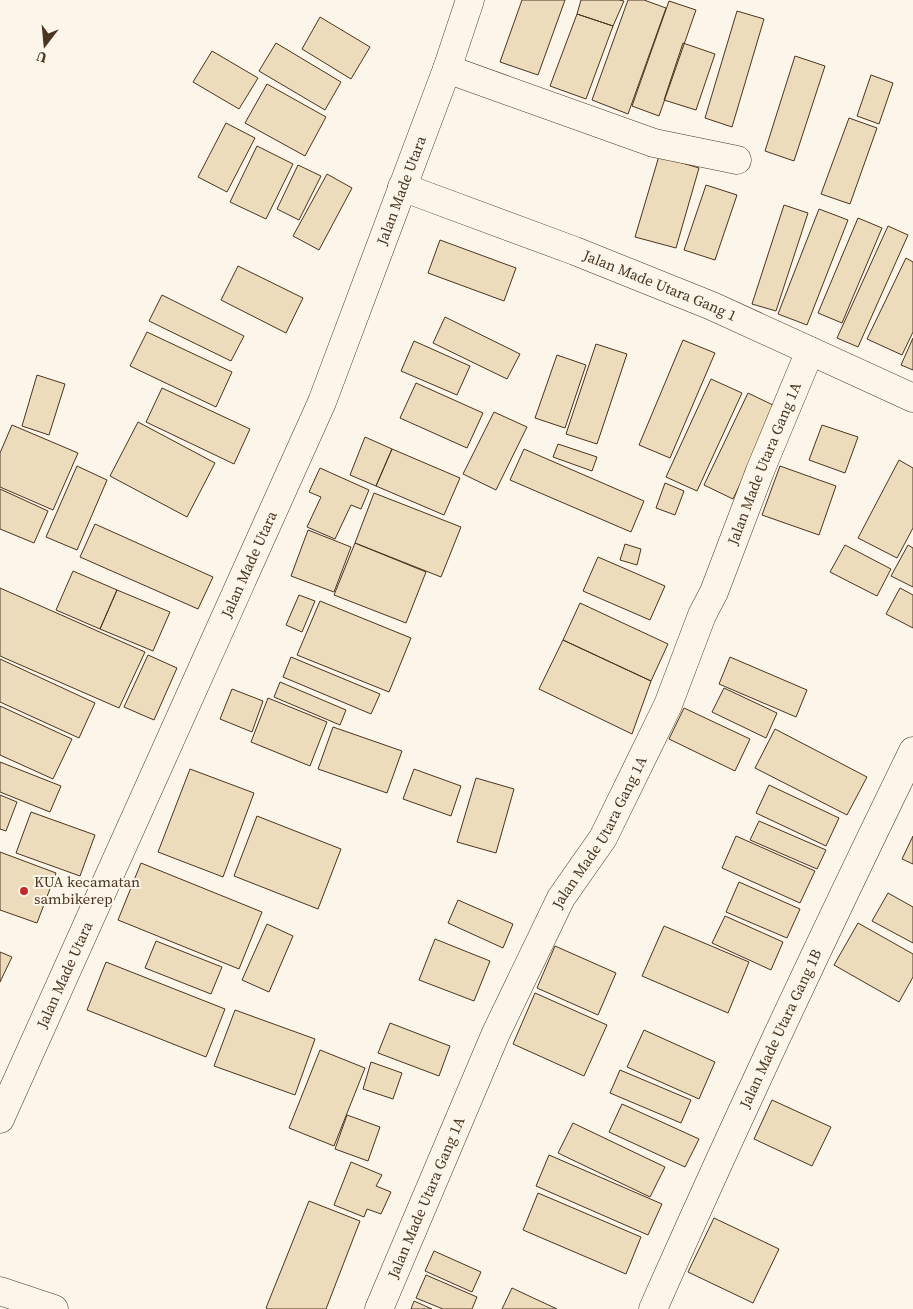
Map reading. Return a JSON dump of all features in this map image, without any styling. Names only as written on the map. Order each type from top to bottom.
[{"type":"street","name":"Jalan Made Utara","points":[[0,1119],[322,402],[447,68],[470,0]]},
{"type":"street","points":[[447,68],[654,143],[737,160]]},
{"type":"street","name":"Jalan Made Utara Gang 1","points":[[402,187],[575,251],[712,306],[913,398]]},
{"type":"street","name":"Jalan Made Utara Gang 1A","points":[[379,1309],[496,1033],[561,898],[603,838],[668,705],[702,615],[714,592],[760,471],[810,351]]},
{"type":"street","name":"Jalan Made Utara Gang 1B","points":[[653,1309],[832,919],[913,751]]},
{"type":"street","points":[[0,1290],[54,1309]]},
{"type":"building","points":[[522,0],[565,0],[538,75],[500,62]]},
{"type":"building","points":[[581,0],[624,1],[613,26],[577,14]]},
{"type":"building","points":[[628,0],[644,0],[666,8],[628,114],[592,100]]},
{"type":"building","points":[[669,1],[696,10],[659,116],[632,106]]},
{"type":"building","points":[[737,11],[764,19],[732,127],[705,118]]},
{"type":"building","points":[[577,14],[613,26],[586,99],[550,86]]},
{"type":"building","points":[[320,17],[370,47],[351,79],[302,49]]},
{"type":"building","points":[[276,43],[341,82],[325,110],[259,71]]},
{"type":"building","points":[[683,43],[715,54],[696,110],[664,100]]},
{"type":"building","points":[[212,51],[258,78],[239,109],[193,82]]},
{"type":"building","points":[[795,56],[825,66],[794,161],[765,151]]},
{"type":"building","points":[[871,75],[893,83],[879,124],[857,116]]},
{"type":"building","points":[[267,84],[326,117],[305,156],[245,123]]},
{"type":"building","points":[[849,118],[877,128],[850,204],[821,194]]},
{"type":"building","points":[[226,123],[255,138],[227,192],[198,177]]},
{"type":"building","points":[[257,146],[293,164],[266,219],[230,202]]},
{"type":"building","points":[[659,156],[699,168],[676,248],[635,237]]},
{"type":"building","points":[[298,165],[321,176],[299,220],[277,209]]},
{"type":"building","points":[[327,174],[352,188],[319,250],[293,236]]},
{"type":"building","points":[[706,185],[737,195],[715,260],[684,250]]},
{"type":"building","points":[[784,205],[808,213],[776,311],[752,304]]},
{"type":"building","points":[[819,209],[848,220],[807,325],[778,314]]},
{"type":"building","points":[[858,218],[882,228],[842,323],[818,313]]},
{"type":"building","points":[[888,226],[908,235],[858,347],[837,338]]},
{"type":"building","points":[[440,240],[516,268],[504,301],[428,273]]},
{"type":"building","points":[[906,258],[913,262],[913,332],[902,355],[867,339]]},
{"type":"building","points":[[238,266],[303,298],[286,333],[221,300]]},
{"type":"building","points":[[162,295],[244,336],[231,361],[149,321]]},
{"type":"building","points":[[445,317],[520,354],[507,379],[433,343]]},
{"type":"building","points":[[147,332],[232,372],[216,407],[130,366]]},
{"type":"building","points":[[913,338],[913,370],[901,365]]},
{"type":"building","points":[[683,340],[715,353],[670,458],[639,445]]},
{"type":"building","points":[[414,341],[470,366],[457,395],[401,371]]},
{"type":"building","points":[[596,344],[627,354],[597,444],[566,434]]},
{"type":"building","points":[[557,355],[586,365],[565,428],[535,418]]},
{"type":"building","points":[[37,375],[65,384],[49,435],[22,426]]},
{"type":"building","points":[[711,379],[742,393],[697,491],[666,477]]},
{"type":"building","points":[[416,383],[483,413],[467,448],[400,418]]},
{"type":"building","points":[[162,388],[250,429],[234,464],[146,422]]},
{"type":"building","points":[[748,393],[777,407],[733,499],[704,485]]},
{"type":"building","points":[[494,412],[527,427],[496,490],[463,474]]},
{"type":"building","points":[[138,422],[215,463],[187,517],[110,476]]},
{"type":"building","points":[[12,425],[78,453],[53,510],[0,487],[0,453]]},
{"type":"building","points":[[822,425],[858,437],[845,473],[809,460]]},
{"type":"building","points":[[365,437],[392,449],[376,486],[350,475]]},
{"type":"building","points":[[558,444],[597,457],[592,471],[553,457]]},
{"type":"building","points":[[392,449],[460,478],[444,515],[376,486]]},
{"type":"building","points":[[524,449],[644,501],[631,532],[510,480]]},
{"type":"building","points":[[899,460],[913,468],[913,528],[897,558],[858,538]]},
{"type":"building","points":[[77,466],[107,480],[77,550],[46,537]]},
{"type":"building","points":[[780,466],[836,486],[819,535],[762,515]]},
{"type":"building","points":[[320,468],[369,490],[361,509],[351,505],[335,539],[307,527],[321,497],[309,492]]},
{"type":"building","points":[[665,483],[684,491],[675,515],[656,508]]},
{"type":"building","points":[[0,489],[48,511],[34,543],[0,529]]},
{"type":"building","points":[[374,493],[461,527],[441,577],[355,543]]},
{"type":"building","points":[[95,524],[213,577],[198,609],[80,557]]},
{"type":"building","points":[[308,530],[351,547],[334,592],[291,576]]},
{"type":"building","points":[[355,543],[426,572],[406,623],[334,595]]},
{"type":"building","points":[[625,544],[641,549],[637,565],[620,560]]},
{"type":"building","points":[[845,545],[891,569],[877,596],[830,572]]},
{"type":"building","points":[[908,545],[913,548],[913,587],[891,576]]},
{"type":"building","points":[[598,557],[665,586],[650,620],[583,591]]},
{"type":"building","points":[[73,571],[117,590],[100,629],[56,610]]},
{"type":"building","points":[[0,588],[145,652],[119,708],[0,656]]},
{"type":"building","points":[[900,588],[913,595],[913,628],[886,614]]},
{"type":"building","points":[[117,590],[170,612],[153,651],[100,629]]},
{"type":"building","points":[[299,595],[315,601],[302,632],[286,625]]},
{"type":"building","points":[[320,601],[411,638],[389,692],[297,655]]},
{"type":"building","points":[[580,603],[668,644],[651,681],[563,640]]},
{"type":"building","points":[[563,640],[651,681],[632,734],[539,689]]},
{"type":"building","points":[[148,655],[177,668],[154,720],[124,707]]},
{"type":"building","points":[[291,657],[380,694],[371,714],[283,677]]},
{"type":"building","points":[[730,657],[807,690],[796,717],[719,684]]},
{"type":"building","points":[[0,659],[95,703],[79,738],[0,702]]},
{"type":"building","points":[[280,682],[346,710],[340,725],[274,697]]},
{"type":"building","points":[[724,688],[777,713],[766,738],[712,712]]},
{"type":"building","points":[[232,689],[263,701],[252,732],[220,719]]},
{"type":"building","points":[[268,698],[327,722],[310,766],[251,742]]},
{"type":"building","points":[[0,706],[72,739],[53,779],[0,755]]},
{"type":"building","points":[[684,708],[750,739],[735,771],[669,739]]},
{"type":"building","points":[[333,727],[402,751],[387,793],[318,769]]},
{"type":"building","points":[[775,729],[867,777],[847,815],[755,768]]},
{"type":"building","points":[[0,762],[61,786],[50,812],[0,792]]},
{"type":"building","points":[[190,769],[254,793],[223,877],[158,852]]},
{"type":"building","points":[[414,769],[461,786],[451,816],[403,799]]},
{"type":"building","points":[[476,778],[514,789],[496,853],[457,842]]},
{"type":"building","points":[[769,785],[839,818],[826,846],[756,813]]},
{"type":"building","points":[[0,795],[17,802],[6,831],[0,829]]},
{"type":"building","points":[[31,812],[95,835],[80,876],[16,853]]},
{"type":"building","points":[[257,816],[341,849],[318,909],[234,876]]},
{"type":"building","points":[[759,821],[826,850],[817,869],[750,840]]},
{"type":"building","points":[[736,836],[815,871],[800,903],[722,868]]},
{"type":"building","points":[[913,836],[913,864],[902,859]]},
{"type":"building","name":"KUA kecamatan sambikerep","points":[[0,852],[56,873],[37,923],[0,910]]},
{"type":"building","points":[[141,863],[262,912],[239,969],[118,920]]},
{"type":"building","points":[[739,882],[800,909],[787,938],[726,912]]},
{"type":"building","points":[[888,893],[913,907],[913,943],[872,921]]},
{"type":"building","points":[[458,900],[513,924],[503,948],[448,923]]},
{"type":"building","points":[[725,916],[783,942],[771,970],[712,943]]},
{"type":"building","points":[[858,923],[913,954],[913,977],[899,1002],[834,965]]},
{"type":"building","points":[[267,924],[293,936],[269,992],[242,980]]},
{"type":"building","points":[[664,926],[749,962],[728,1013],[642,976]]},
{"type":"building","points":[[435,939],[490,961],[474,1001],[419,980]]},
{"type":"building","points":[[156,941],[222,967],[211,994],[145,968]]},
{"type":"building","points":[[555,946],[616,973],[598,1015],[537,988]]},
{"type":"building","points":[[0,952],[12,957],[0,982]]},
{"type":"building","points":[[106,962],[225,1009],[206,1057],[87,1010]]},
{"type":"building","points":[[535,993],[607,1025],[584,1076],[513,1044]]},
{"type":"building","points":[[235,1010],[315,1039],[295,1095],[214,1066]]},
{"type":"building","points":[[390,1023],[450,1046],[439,1076],[378,1053]]},
{"type":"building","points":[[644,1030],[715,1062],[699,1099],[627,1067]]},
{"type":"building","points":[[320,1050],[365,1068],[334,1146],[289,1128]]},
{"type":"building","points":[[371,1062],[402,1073],[393,1099],[363,1089]]},
{"type":"building","points":[[620,1070],[691,1100],[681,1123],[610,1093]]},
{"type":"building","points":[[772,1100],[831,1127],[812,1166],[754,1139]]},
{"type":"building","points":[[622,1104],[699,1139],[685,1167],[609,1132]]},
{"type":"building","points":[[347,1115],[380,1127],[368,1161],[335,1149]]},
{"type":"building","points":[[573,1123],[665,1167],[650,1197],[558,1153]]},
{"type":"building","points":[[549,1155],[662,1204],[648,1235],[536,1186]]},
{"type":"building","points":[[351,1162],[382,1175],[376,1186],[391,1192],[381,1214],[367,1209],[364,1217],[334,1205]]},
{"type":"building","points":[[538,1193],[641,1237],[626,1274],[523,1230]]},
{"type":"building","points":[[309,1201],[360,1221],[326,1309],[268,1309],[266,1308]]},
{"type":"building","points":[[714,1218],[779,1249],[753,1303],[688,1272]]},
{"type":"building","points":[[434,1251],[481,1272],[472,1292],[425,1271]]},
{"type":"building","points":[[426,1275],[477,1297],[472,1309],[443,1309],[416,1298]]},
{"type":"building","points":[[512,1288],[557,1309],[502,1309]]},
{"type":"building","points":[[414,1301],[432,1309],[411,1309]]},
{"type":"place","name":"KUA kecamatan sambikerep","points":[[24,891]]}]
